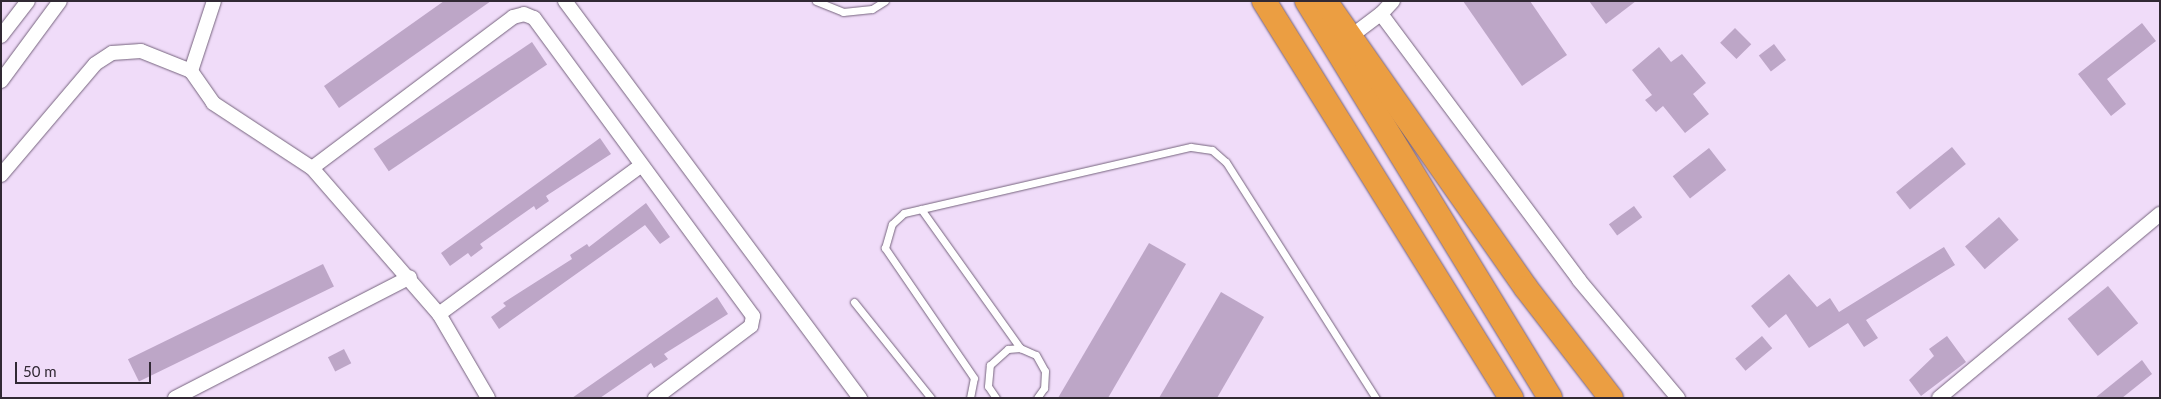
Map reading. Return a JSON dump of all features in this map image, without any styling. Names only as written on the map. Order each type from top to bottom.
[{"type":"highway","points":[[1264,1],[1512,398]]},
{"type":"highway","points":[[1306,1],[1550,398]]},
{"type":"highway","points":[[1325,1],[1560,336],[1611,398]]},
{"type":"street","points":[[1,36],[28,1]]},
{"type":"street","points":[[1,82],[60,1]]},
{"type":"street","points":[[191,70],[214,1]]},
{"type":"street","points":[[565,1],[860,398]]},
{"type":"street","points":[[1350,37],[1381,14],[1393,1]]},
{"type":"street","points":[[312,168],[513,17],[524,14],[534,18],[639,167],[754,320],[655,398]]},
{"type":"street","points":[[1381,14],[1579,280],[1678,398]]},
{"type":"street","points":[[1,174],[95,64],[112,52],[142,51],[191,70],[213,103],[312,168],[410,277],[439,314],[488,398]]},
{"type":"street","points":[[439,314],[639,167]]},
{"type":"street","points":[[1939,398],[2160,214]]},
{"type":"street","points":[[176,398],[410,277]]},
{"type":"lane","points":[[816,1],[844,12],[872,9],[885,1]]},
{"type":"lane","points":[[970,398],[974,378],[885,248],[892,224],[904,213],[1191,147],[1212,150],[1226,162],[1376,398]]},
{"type":"lane","points":[[921,209],[1020,348],[1036,355],[1045,371],[1044,388],[1037,398]]},
{"type":"lane","points":[[854,302],[931,398]]},
{"type":"lane","points":[[996,398],[987,377],[997,355],[1020,348]]},
{"type":"lane","points":[[974,378],[987,377]]},
{"type":"building","points":[[444,1],[491,1],[339,108],[324,86]]},
{"type":"building","points":[[1463,1],[1530,1],[1567,55],[1522,86]]},
{"type":"building","points":[[1589,1],[1636,1],[1606,24]]},
{"type":"building","points":[[2142,23],[2156,41],[2107,79],[2126,104],[2111,116],[2078,74]]},
{"type":"building","points":[[1735,28],[1751,44],[1736,59],[1720,43]]},
{"type":"building","points":[[532,42],[547,64],[389,171],[374,149]]},
{"type":"building","points":[[1774,44],[1786,60],[1771,71],[1759,55]]},
{"type":"building","points":[[1659,47],[1671,62],[1682,54],[1706,83],[1693,94],[1709,114],[1685,133],[1663,106],[1656,112],[1645,100],[1652,95],[1632,70]]},
{"type":"building","points":[[600,138],[611,154],[546,196],[549,201],[536,210],[534,206],[480,244],[483,248],[471,257],[468,253],[450,266],[441,253]]},
{"type":"building","points":[[1952,147],[1966,164],[1910,209],[1896,192]]},
{"type":"building","points":[[1709,148],[1726,170],[1690,198],[1673,176]]},
{"type":"building","points":[[646,203],[670,237],[660,244],[645,225],[499,329],[491,317],[506,306],[503,303],[572,259],[570,255],[587,244],[589,247]]},
{"type":"building","points":[[1634,206],[1642,217],[1617,236],[1609,224]]},
{"type":"building","points":[[1999,217],[2019,240],[1985,269],[1965,247]]},
{"type":"building","points":[[1149,243],[1186,264],[1108,398],[1058,398]]},
{"type":"building","points":[[1944,247],[1955,265],[1866,320],[1878,338],[1864,347],[1848,323],[1809,348],[1786,314],[1769,328],[1751,306],[1789,274],[1817,307],[1830,298],[1839,312]]},
{"type":"building","points":[[323,264],[334,286],[139,382],[128,359]]},
{"type":"building","points":[[2108,286],[2138,323],[2098,356],[2068,319]]},
{"type":"building","points":[[1221,292],[1264,317],[1217,398],[1159,398]]},
{"type":"building","points":[[717,297],[728,314],[664,354],[668,359],[654,368],[651,363],[600,398],[572,398]]},
{"type":"building","points":[[1762,336],[1772,348],[1745,371],[1735,358]]},
{"type":"building","points":[[1947,336],[1966,362],[1921,396],[1909,380],[1934,356],[1929,349]]},
{"type":"building","points":[[344,349],[351,363],[335,371],[328,357]]},
{"type":"building","points":[[2142,360],[2152,374],[2122,398],[2095,398]]}]
